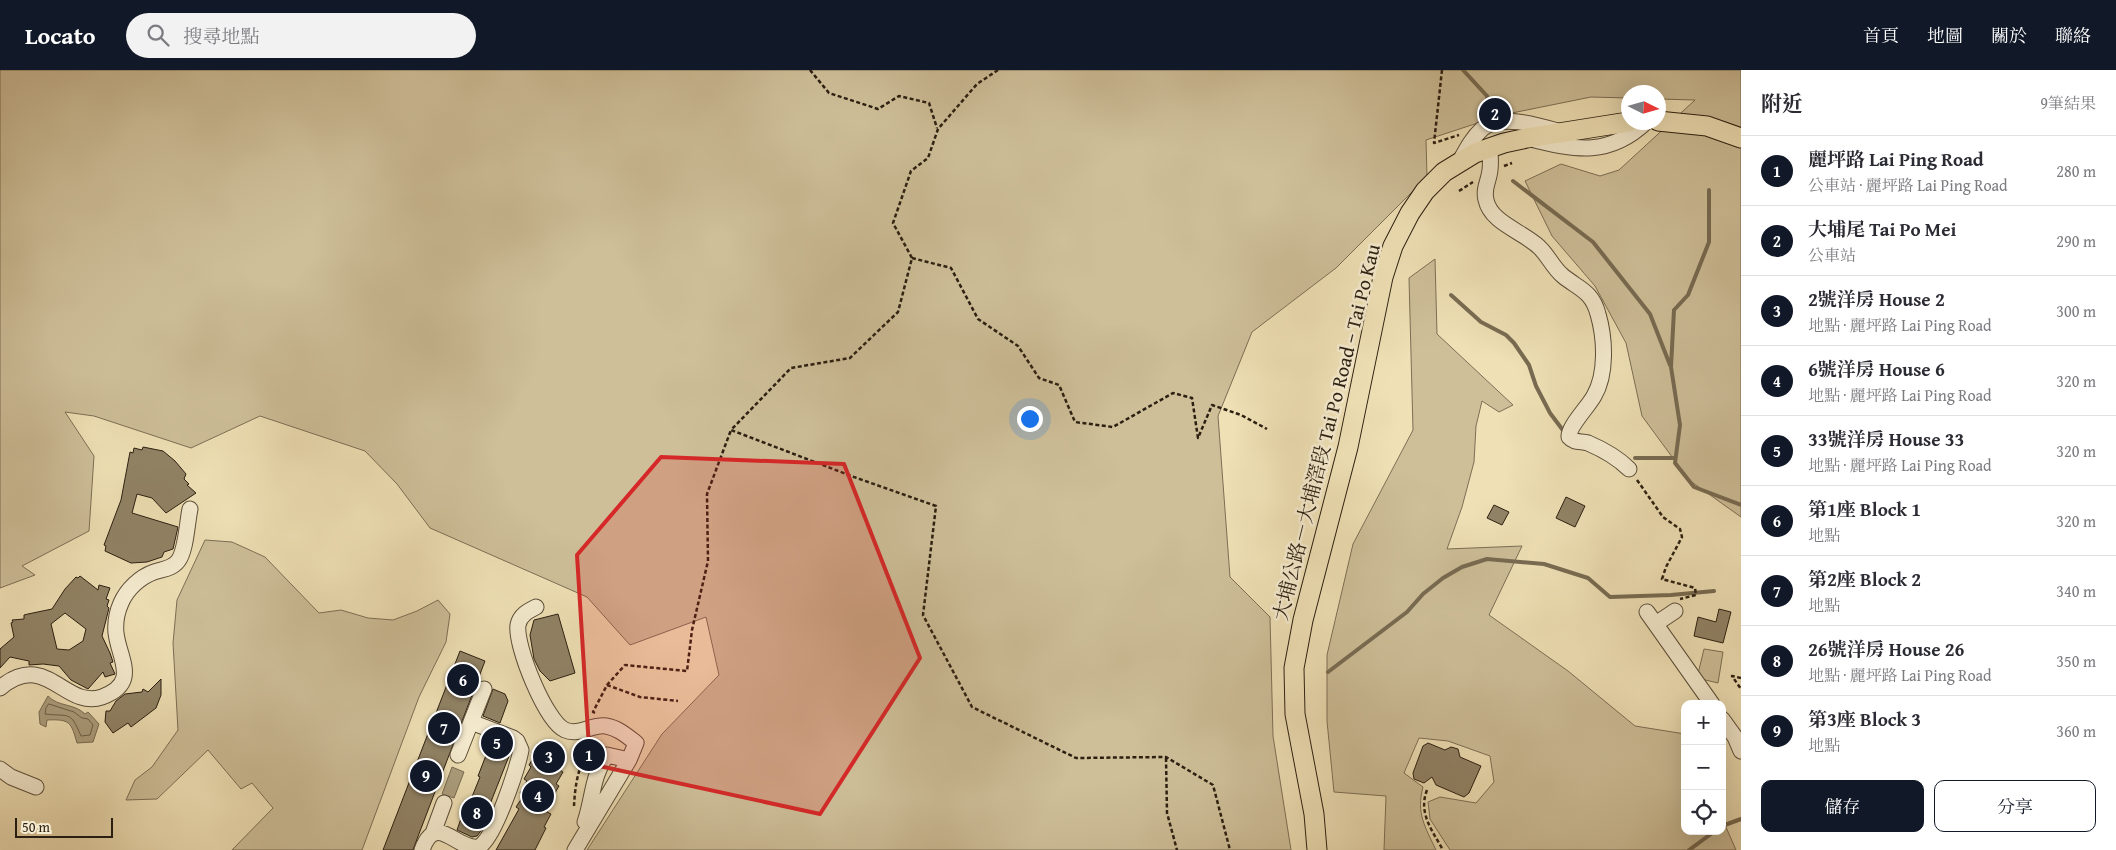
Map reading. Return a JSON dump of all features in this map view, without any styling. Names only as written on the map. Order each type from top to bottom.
[{"type":"main road","points":[[1666,121],[1707,126],[1741,138]]},
{"type":"main road","name":"大埔公路－大埔滘段 Tai Po Road – Tai Po Kau","points":[[1317,850],[1314,814],[1295,714],[1294,668],[1301,629],[1348,447],[1387,264],[1396,239],[1425,191],[1444,172],[1460,161],[1490,147],[1527,138],[1621,123]]},
{"type":"street","points":[[1460,161],[1473,139],[1484,128],[1500,123],[1533,124],[1561,132]]},
{"type":"street","points":[[1527,138],[1568,149],[1580,150],[1616,142],[1627,138],[1636,130]]},
{"type":"street","points":[[1490,147],[1490,172],[1485,191],[1489,209],[1499,219],[1531,240],[1563,277],[1584,290],[1594,303],[1600,320],[1603,364],[1599,384],[1584,412],[1570,430],[1569,438],[1604,451],[1629,469]]},
{"type":"street","points":[[0,688],[18,677],[36,676],[54,681],[73,695],[86,699],[100,698],[120,685],[126,667],[116,632],[117,617],[121,603],[129,590],[139,580],[152,573],[171,567],[178,560],[190,509]]},
{"type":"street","points":[[536,607],[524,613],[518,624],[519,642],[550,715],[558,726],[566,731],[574,732],[606,726],[620,731],[636,743],[629,760],[575,850]]},
{"type":"street","points":[[1675,610],[1652,618],[1709,700]]},
{"type":"street","points":[[458,755],[484,689]]},
{"type":"street","points":[[433,833],[474,848],[481,846],[492,831],[511,783],[521,750],[517,741],[471,722]]},
{"type":"street","points":[[1726,725],[1741,751]]},
{"type":"street","points":[[575,850],[591,804],[594,778],[600,764],[607,755],[629,760]]},
{"type":"street","points":[[0,769],[17,780],[36,787]]},
{"type":"street","points":[[422,850],[426,838],[433,833],[444,803]]},
{"type":"path","points":[[810,70],[829,94],[878,109],[899,96],[928,103],[938,129]]},
{"type":"path","points":[[593,712],[607,685],[625,665],[687,671],[692,630],[708,561],[707,494],[731,430],[792,368],[850,358],[898,312],[912,258],[893,223],[911,171],[928,158],[938,129],[977,84],[998,70]]},
{"type":"path","points":[[1442,70],[1434,143],[1459,135],[1464,130]]},
{"type":"path","points":[[912,258],[951,268],[978,319],[1018,346],[1039,378],[1059,385],[1075,422],[1113,427],[1173,392],[1192,398],[1198,438],[1212,405],[1240,415],[1267,429]]},
{"type":"path","points":[[731,430],[854,478],[936,506],[923,615],[972,707],[1076,758],[1166,757],[1213,785],[1230,850]]},
{"type":"path","points":[[1629,469],[1663,516],[1680,529],[1682,537],[1666,567],[1662,579],[1695,588],[1696,595],[1675,600],[1680,607],[1675,610]]},
{"type":"path","points":[[1741,678],[1732,676],[1741,689]]},
{"type":"path","points":[[607,685],[640,697],[678,701]]},
{"type":"path","points":[[1166,757],[1167,813],[1177,850]]},
{"type":"path","points":[[1427,790],[1423,800],[1424,814],[1443,850]]},
{"type":"highlighted area","points":[[661,457],[844,464],[920,658],[820,814],[590,764],[577,555]]},
{"type":"shaded area","points":[[0,70],[1741,70],[1741,517],[1689,480],[1642,416],[1626,343],[1595,286],[1552,236],[1525,181],[1561,164],[1600,176],[1619,170],[1662,130],[1666,130],[1666,127],[1695,100],[1666,99],[1666,85],[1621,85],[1621,98],[1591,97],[1502,115],[1426,140],[1427,177],[1336,268],[1252,332],[1218,416],[1230,577],[1270,617],[1273,736],[1291,850],[587,850],[662,734],[719,675],[706,617],[630,645],[587,597],[430,528],[397,484],[365,451],[260,416],[191,448],[94,416],[65,412],[94,456],[89,531],[22,566],[35,575],[0,588]]},
{"type":"shaded area","points":[[1435,259],[1437,334],[1513,405],[1499,412],[1482,401],[1476,426],[1474,462],[1462,507],[1447,549],[1522,546],[1489,615],[1568,671],[1635,726],[1681,733],[1681,835],[1726,835],[1726,827],[1736,850],[1450,850],[1430,819],[1428,802],[1440,797],[1476,803],[1494,782],[1490,756],[1448,741],[1419,738],[1404,773],[1423,787],[1421,812],[1425,827],[1436,850],[1384,850],[1386,796],[1334,792],[1327,721],[1327,655],[1353,544],[1413,430],[1409,278]]},
{"type":"shaded area","points":[[205,540],[232,542],[265,557],[319,613],[341,610],[368,618],[393,620],[417,611],[438,600],[450,614],[446,642],[419,697],[362,850],[232,850],[273,808],[252,783],[241,789],[208,750],[157,799],[126,800],[135,780],[152,767],[178,730],[173,643],[177,600]]},
{"type":"shaded area","points":[[1704,649],[1723,652],[1718,683],[1697,678]]},
{"type":"water","points":[[48,696],[56,702],[76,708],[85,714],[88,712],[99,724],[93,742],[77,743],[71,726],[65,721],[47,720],[46,727],[40,724],[39,712]]},
{"type":"water","points":[[452,767],[464,772],[454,798],[442,794]]},
{"type":"building","points":[[143,447],[163,451],[175,461],[186,474],[184,479],[189,484],[187,485],[196,493],[166,513],[152,498],[137,494],[132,513],[178,527],[173,549],[164,552],[162,557],[147,562],[131,563],[105,551],[106,546],[104,545],[121,500],[130,452],[133,453],[134,448],[142,450]]},
{"type":"building","points":[[1566,497],[1585,506],[1575,527],[1556,518]]},
{"type":"building","points":[[1494,505],[1509,512],[1502,525],[1487,518]]},
{"type":"building","points":[[80,576],[98,590],[99,585],[110,588],[106,599],[109,600],[107,606],[109,608],[102,636],[110,653],[113,662],[110,663],[115,674],[105,677],[103,672],[88,689],[71,680],[59,666],[29,665],[29,661],[10,657],[0,668],[0,649],[14,637],[12,620],[24,619],[24,615],[52,609],[65,589],[76,577]],"holes":[[[65,613],[86,629],[83,641],[69,650],[57,649],[51,624]]]},
{"type":"building","points":[[1719,609],[1731,612],[1723,643],[1694,636],[1698,617],[1716,622]]},
{"type":"building","points":[[558,614],[575,673],[550,681],[540,671],[534,659],[530,635],[534,620]]},
{"type":"building","points":[[460,651],[485,661],[413,850],[383,850]]},
{"type":"building","points":[[161,679],[161,695],[156,708],[131,727],[128,723],[113,733],[105,722],[106,711],[110,711],[116,701],[125,694],[142,692],[143,689],[148,692]]},
{"type":"building","points":[[493,689],[505,694],[508,701],[500,723],[483,716]]},
{"type":"building","points":[[492,740],[508,746],[511,751],[481,827],[483,828],[477,836],[472,837],[457,830],[480,777],[478,776]]},
{"type":"building","points":[[538,743],[563,758],[561,762],[564,764],[560,770],[563,772],[556,784],[559,786],[552,798],[555,799],[547,812],[551,814],[544,827],[546,828],[535,850],[496,850],[519,809],[516,807],[524,795],[520,793],[527,781],[524,779],[531,767],[529,765],[535,755],[532,753]]},
{"type":"building","points":[[1428,743],[1445,750],[1451,747],[1458,749],[1460,757],[1481,766],[1469,793],[1464,797],[1436,785],[1432,777],[1424,783],[1414,779],[1413,773],[1423,746]]},
{"type":"waterway","points":[[1463,70],[1487,96],[1489,108]]},
{"type":"waterway","points":[[1513,181],[1593,242],[1650,314],[1670,365]]},
{"type":"waterway","points":[[1709,190],[1709,242],[1688,295],[1674,310],[1671,367],[1680,425],[1675,463],[1694,487],[1741,505]]},
{"type":"waterway","points":[[1451,295],[1481,322],[1506,335],[1514,343],[1529,365],[1536,386],[1550,413],[1565,433]]},
{"type":"waterway","points":[[1635,458],[1675,458]]},
{"type":"waterway","points":[[1328,672],[1407,612],[1423,594],[1443,578],[1462,567],[1487,559],[1544,564],[1588,578],[1610,597],[1671,595],[1714,591]]},
{"type":"waterway","points":[[1726,825],[1741,819]]},
{"type":"waterway","points":[[1689,850],[1710,835]]},
{"type":"place","name":"大埔尾 Tai Po Mei","points":[[1495,114]]},
{"type":"place","name":"第1座 Block 1","points":[[463,680]]},
{"type":"place","name":"第2座 Block 2","points":[[444,728]]},
{"type":"place","name":"33號洋房 House 33","points":[[497,743]]},
{"type":"place","name":"麗坪路 Lai Ping Road","points":[[589,755]]},
{"type":"place","name":"2號洋房 House 2","points":[[549,757]]},
{"type":"place","name":"第3座 Block 3","points":[[426,776]]},
{"type":"place","name":"6號洋房 House 6","points":[[538,796]]},
{"type":"place","name":"26號洋房 House 26","points":[[477,813]]}]
